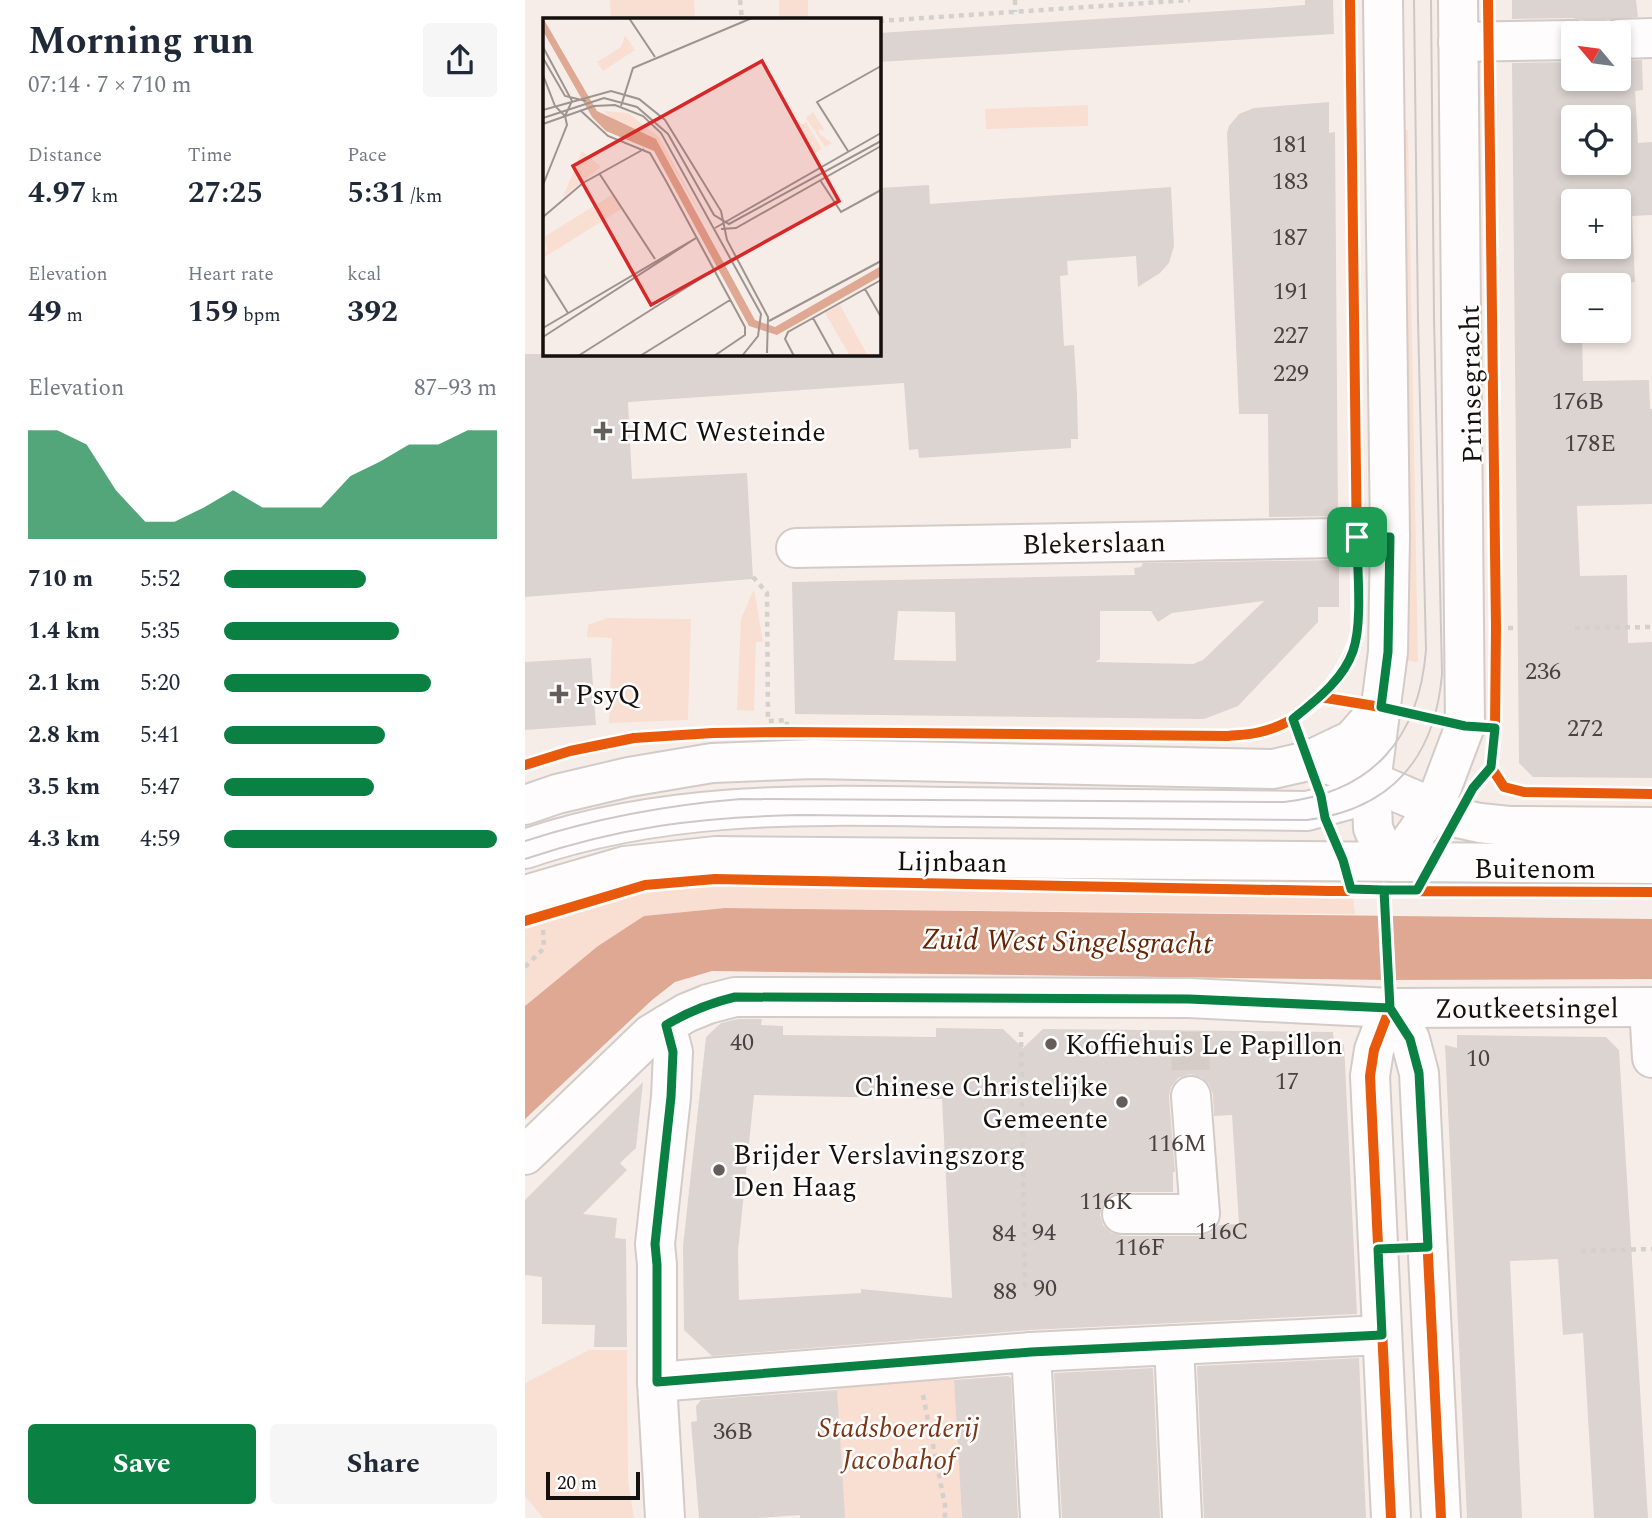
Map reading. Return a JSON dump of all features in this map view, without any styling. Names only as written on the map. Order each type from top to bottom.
[{"type":"street","points":[[1383,0],[1390,537],[1388,652],[1371,782],[1373,828],[1381,847],[1396,862]]},
{"type":"street","name":"Prinsegracht","points":[[1396,862],[1434,808],[1465,726],[1458,0]]},
{"type":"street","points":[[1631,39],[1652,38]]},
{"type":"street","points":[[1458,42],[1561,40]]},
{"type":"street","name":"Blekerslaan","points":[[796,548],[1390,537]]},
{"type":"street","points":[[525,805],[557,794],[629,777],[712,763],[813,759],[1273,769],[1308,761],[1352,740],[1381,707]]},
{"type":"street","points":[[1308,761],[1343,769],[1371,782]]},
{"type":"street","name":"Buitenom","points":[[1371,782],[1457,818],[1509,826],[1652,827]]},
{"type":"street","name":"Lijnbaan","points":[[525,849],[613,824],[656,816],[740,807],[1307,811],[1348,800],[1371,782]]},
{"type":"street","name":"Lijnbaan","points":[[534,910],[625,866],[716,856],[1396,862]]},
{"type":"street","name":"Buitenom","points":[[1396,862],[1652,864]]},
{"type":"street","name":"Zoutkeetsingel","points":[[525,1155],[651,1034],[708,1004],[735,997],[1023,998],[1189,1015],[1390,1008],[1651,1007]]},
{"type":"street","points":[[1651,1007],[1652,1058]]},
{"type":"street","points":[[1390,1008],[1410,1039],[1416,1057],[1441,1518]]},
{"type":"street","points":[[1390,1008],[1374,1050],[1370,1076],[1391,1518]]},
{"type":"street","points":[[665,1518],[657,1382],[655,1244],[671,1097],[673,1052],[666,1025]]},
{"type":"street","points":[[1122,1214],[1200,1214],[1191,1096]]},
{"type":"street","points":[[1378,1249],[1428,1247]]},
{"type":"street","points":[[657,1382],[1031,1352],[1382,1335]]},
{"type":"street","points":[[1174,1345],[1182,1518]]},
{"type":"street","points":[[1031,1352],[1039,1518]]},
{"type":"path","points":[[740,0],[742,18]]},
{"type":"path","points":[[1014,0],[1015,12]]},
{"type":"path","points":[[880,21],[1190,0]]},
{"type":"path","points":[[753,577],[767,593],[768,721],[787,720],[787,732]]},
{"type":"path","points":[[1495,614],[1495,641]]},
{"type":"path","points":[[1576,628],[1652,627]]},
{"type":"path","points":[[1496,628],[1518,628]]},
{"type":"path","points":[[762,732],[801,732]]},
{"type":"path","points":[[525,967],[544,948],[534,910]]},
{"type":"path","points":[[1023,998],[1021,1027],[1025,1290]]},
{"type":"path","points":[[1581,1251],[1652,1249]]},
{"type":"path","points":[[916,1362],[945,1505],[945,1518]]},
{"type":"green space","points":[[610,0],[694,0],[695,18],[611,18]]},
{"type":"green space","points":[[779,0],[808,0],[808,17],[779,18]]},
{"type":"green space","points":[[1088,105],[1088,126],[986,129],[985,109]]},
{"type":"green space","points":[[1408,130],[1418,662],[1407,661],[1404,426],[1391,131]]},
{"type":"green space","points":[[754,589],[763,642],[756,642],[754,711],[737,710],[741,619]]},
{"type":"green space","points":[[608,618],[691,619],[688,720],[609,723],[612,638],[587,637],[588,625]]},
{"type":"green space","points":[[727,886],[1353,896],[1355,914],[725,908],[644,916],[598,946],[525,1006],[525,926],[574,907],[624,896]]},
{"type":"green space","points":[[589,1350],[627,1350],[628,1481],[634,1518],[543,1518],[525,1496],[525,1383]]},
{"type":"green space","name":"Stadsboerderij Jacobahof","points":[[953,1359],[962,1518],[843,1518],[836,1368]]},
{"type":"water","name":"Zuid West Singelsgracht","points":[[725,908],[1652,919],[1652,979],[1388,980],[712,971],[675,982],[652,1000],[525,1119],[525,1006],[598,946],[644,916]]},
{"type":"building","points":[[1305,0],[1333,0],[1334,34],[880,62],[880,33],[1305,5]]},
{"type":"building","points":[[1512,0],[1636,0],[1638,17],[1607,21],[1573,18],[1512,19]]},
{"type":"building","points":[[1631,60],[1642,60],[1643,90],[1635,91],[1638,143],[1652,142],[1652,215],[1632,216],[1635,282],[1631,283],[1631,273],[1561,273],[1561,343],[1582,343],[1583,381],[1649,380],[1652,409],[1652,504],[1577,506],[1580,576],[1627,575],[1628,643],[1652,642],[1652,778],[1533,777],[1519,763],[1512,63],[1561,62],[1561,91],[1631,91]]},
{"type":"building","points":[[1329,102],[1329,133],[1335,132],[1338,516],[1269,517],[1268,414],[1239,414],[1227,133],[1239,114],[1254,108]]},
{"type":"building","points":[[929,185],[930,204],[1171,187],[1174,246],[1169,263],[1160,273],[1138,287],[1136,256],[1067,261],[1068,275],[1060,276],[1064,346],[1074,345],[1078,439],[1071,439],[1071,448],[919,458],[918,449],[909,450],[904,383],[628,402],[632,479],[747,473],[753,579],[525,597],[525,354],[880,355],[880,188]]},
{"type":"building","points":[[1339,560],[1339,607],[1318,607],[1318,622],[1238,706],[1204,719],[795,714],[792,582],[1135,575],[1134,568],[1141,567],[1143,563]],"holes":[[[1264,601],[1203,660],[1193,664],[1095,662],[1100,659],[1100,611],[1151,611],[1158,622],[1172,613]],[[898,611],[955,612],[956,661],[894,660]]]},
{"type":"building","name":"PsyQ","points":[[591,658],[596,725],[525,730],[525,662]]},
{"type":"building","points":[[738,1019],[762,1019],[761,1025],[783,1026],[783,1035],[936,1037],[936,1028],[1003,1029],[1023,1048],[1043,1029],[1333,1032],[1334,1046],[1344,1044],[1357,1314],[1030,1330],[712,1356],[684,1330],[683,1246],[706,1037],[721,1023]],"holes":[[[1190,1074],[1201,1077],[1209,1084],[1213,1094],[1214,1116],[1232,1115],[1239,1224],[1219,1225],[1211,1233],[1200,1236],[1122,1236],[1112,1233],[1103,1225],[1100,1215],[1103,1204],[1111,1195],[1122,1192],[1173,1192],[1175,1172],[1169,1097],[1171,1087],[1178,1078]],[[754,1095],[942,1099],[952,1298],[861,1289],[861,1293],[739,1300],[738,1251]]]},
{"type":"building","points":[[1457,1035],[1606,1037],[1619,1050],[1648,1518],[1594,1518],[1583,1333],[1563,1335],[1558,1259],[1510,1261],[1522,1518],[1467,1518],[1445,1045],[1457,1048]]},
{"type":"building","points":[[643,1082],[636,1148],[620,1163],[627,1170],[583,1214],[617,1218],[615,1238],[626,1239],[627,1347],[594,1347],[595,1325],[542,1324],[542,1277],[525,1275],[525,1200]]},
{"type":"building","points":[[1359,1358],[1366,1518],[1204,1518],[1197,1366]]},
{"type":"building","points":[[1153,1368],[1160,1518],[1062,1518],[1054,1373]]},
{"type":"building","points":[[1008,1376],[1011,1378],[1018,1518],[962,1518],[954,1380]]},
{"type":"building","points":[[837,1390],[845,1518],[800,1518],[800,1515],[699,1518],[691,1422],[697,1421],[696,1406],[701,1400]]},
{"type":"tunnel","points":[[1190,1032],[1191,1096]]},
{"type":"tram line","points":[[525,841],[632,814],[741,799],[1284,802],[1315,796],[1343,786],[1366,773],[1386,755],[1401,734],[1413,709],[1422,681],[1426,650],[1414,0]]},
{"type":"tram line","points":[[525,859],[627,832],[694,821],[763,816],[1307,820],[1337,814],[1363,804],[1385,791],[1404,774],[1419,754],[1430,730],[1438,704],[1442,674],[1434,318],[1431,0]]},
{"type":"cycle path","points":[[525,765],[570,751],[634,738],[713,733],[1228,736],[1256,733],[1277,726],[1294,718],[1323,695],[1344,665],[1358,631],[1350,0]]},
{"type":"cycle path","points":[[1488,0],[1496,628],[1495,728],[1491,767]]},
{"type":"cycle path","points":[[1320,697],[1381,707],[1465,726],[1495,728]]},
{"type":"cycle path","points":[[1293,719],[1351,889]]},
{"type":"cycle path","points":[[1491,767],[1504,787],[1524,792],[1652,794]]},
{"type":"cycle path","points":[[1417,890],[1473,788],[1491,767]]},
{"type":"cycle path","points":[[525,921],[645,885],[715,879],[1329,891],[1652,892]]},
{"type":"cycle path","points":[[1384,890],[1390,1008],[1374,1050],[1370,1076],[1391,1518]]},
{"type":"cycle path","points":[[1390,1008],[1410,1039],[1419,1073],[1441,1518]]},
{"type":"place","name":"HMC Westeinde","points":[[603,431]]},
{"type":"place","name":"PsyQ","points":[[559,694]]},
{"type":"place","name":"Koffiehuis Le Papillon","points":[[1051,1044]]},
{"type":"place","name":"Chinese Christelijke Gemeente","points":[[1122,1102]]},
{"type":"place","name":"Brijder Verslavingszorg Den Haag","points":[[719,1170]]},
{"type":"route","points":[[1357,537],[1358,631],[1353,652],[1320,697],[1293,719],[1351,889],[1384,890],[1390,1008],[1189,999],[735,997],[686,1013],[666,1025],[673,1052],[671,1097],[655,1244],[657,1382],[1031,1352],[1382,1335],[1378,1249],[1428,1247],[1419,1073],[1410,1039],[1390,1008],[1388,983],[1384,890],[1417,890],[1473,788],[1491,767],[1495,728],[1465,726],[1381,707],[1388,652],[1390,537],[1357,537]]}]
